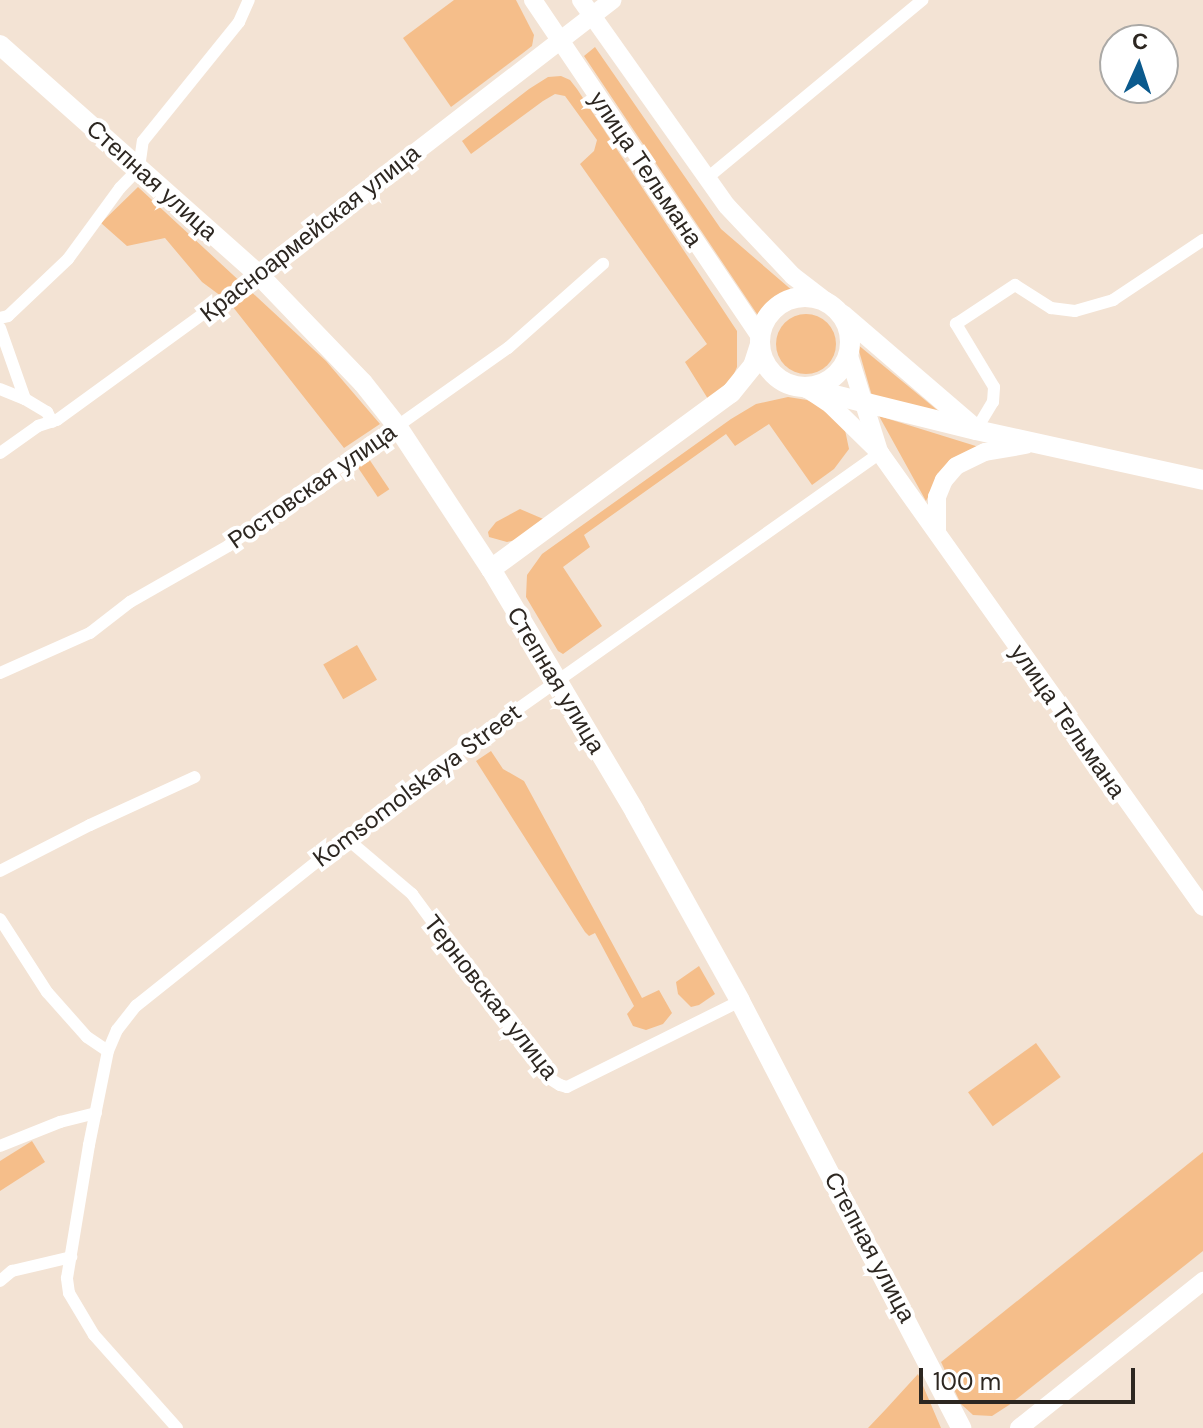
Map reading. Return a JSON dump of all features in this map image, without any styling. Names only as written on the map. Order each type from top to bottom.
[{"type":"main road","name":"Степная улица","points":[[0,45],[258,274],[363,383],[397,426],[491,569],[635,812],[740,1001],[961,1428]]},
{"type":"main road","points":[[491,569],[731,393],[753,366],[766,319],[785,302],[799,297],[832,306],[976,430]]},
{"type":"main road","name":"улица Тельмана","points":[[832,306],[848,326],[849,356]]},
{"type":"main road","name":"улица Тельмана","points":[[760,340],[767,367],[781,381],[806,388]]},
{"type":"main road","points":[[806,388],[833,378],[849,356]]},
{"type":"main road","points":[[731,393],[781,381]]},
{"type":"main road","points":[[806,388],[976,430],[1203,480]]},
{"type":"street","points":[[0,318],[8,316],[68,259],[120,188],[139,168],[143,141],[239,22],[249,0]]},
{"type":"street","name":"улица Тельмана","points":[[533,0],[760,340]]},
{"type":"street","name":"Красноармейская улица","points":[[0,453],[38,426],[52,422],[258,274],[558,41],[586,8],[612,0]]},
{"type":"street","points":[[706,179],[922,0]]},
{"type":"street","name":"улица Тельмана","points":[[586,8],[727,206],[793,276],[832,306]]},
{"type":"street","points":[[976,430],[993,402],[994,387],[956,324],[1015,285],[1051,308],[1075,311],[1113,300],[1203,240]]},
{"type":"street","name":"Ростовская улица","points":[[0,673],[90,633],[130,602],[228,546],[508,348],[603,264]]},
{"type":"street","points":[[0,328],[11,352],[25,399]]},
{"type":"street","name":"улица Тельмана","points":[[849,356],[880,453]]},
{"type":"street","name":"улица Тельмана","points":[[806,388],[831,405],[880,453],[1203,907]]},
{"type":"street","points":[[0,389],[47,412],[52,422]]},
{"type":"street","points":[[937,531],[937,497],[944,480],[956,466],[985,452],[1007,446],[1042,445]]},
{"type":"street","name":"Komsomolskaya Street","points":[[177,1428],[94,1335],[74,1306],[67,1278],[108,1051],[117,1030],[136,1006],[446,759],[880,453]]},
{"type":"street","points":[[0,871],[195,777]]},
{"type":"street","name":"Терновская улица","points":[[346,838],[412,894],[547,1077],[560,1085],[567,1087],[740,1001]]},
{"type":"street","points":[[0,919],[47,992],[87,1037],[108,1051]]},
{"type":"street","points":[[0,1146],[60,1122],[96,1113]]},
{"type":"street","points":[[0,1281],[12,1271],[71,1257]]},
{"type":"street","points":[[1019,1428],[1203,1281]]},
{"type":"shaded area","points":[[454,0],[516,0],[534,35],[532,46],[451,107],[403,38]]},
{"type":"shaded area","points":[[595,47],[721,229],[794,292],[769,303],[759,317],[584,56]]},
{"type":"shaded area","points":[[561,76],[570,80],[577,89],[737,331],[737,367],[730,383],[708,399],[685,362],[707,344],[580,164],[594,151],[597,140],[565,96],[555,94],[543,101],[471,154],[462,141],[529,89],[548,77]]},
{"type":"shaded area","points":[[138,187],[326,361],[380,424],[344,448],[229,302],[202,282],[165,238],[127,246],[101,223]]},
{"type":"shaded area","points":[[806,314],[818,316],[827,323],[834,332],[834,356],[827,365],[818,372],[806,374],[794,372],[785,365],[778,356],[776,344],[778,332],[785,323],[794,316]]},
{"type":"shaded area","points":[[857,344],[942,414],[872,396]]},
{"type":"shaded area","points":[[788,397],[807,400],[824,408],[845,430],[849,449],[834,469],[812,485],[769,424],[735,446],[726,434],[584,535],[590,547],[563,567],[602,626],[563,654],[558,651],[526,597],[527,575],[542,554],[731,419],[756,404]]},
{"type":"shaded area","points":[[879,416],[979,447],[942,469],[926,501]]},
{"type":"shaded area","points":[[367,456],[389,489],[378,497],[355,464]]},
{"type":"shaded area","points":[[520,509],[548,521],[521,539],[507,542],[489,537],[488,532],[496,522]]},
{"type":"shaded area","points":[[357,645],[377,680],[343,699],[323,664]]},
{"type":"shaded area","points":[[491,751],[503,769],[524,781],[642,998],[659,990],[672,1013],[663,1024],[646,1030],[633,1026],[627,1014],[634,1006],[595,933],[589,936],[585,932],[476,761]]},
{"type":"shaded area","points":[[699,966],[715,994],[691,1007],[678,994],[676,982]]},
{"type":"shaded area","points":[[1036,1043],[1061,1077],[993,1126],[968,1092]]},
{"type":"shaded area","points":[[32,1141],[45,1162],[0,1191],[0,1161]]},
{"type":"shaded area","points":[[1203,1152],[1203,1251],[1009,1405],[992,1416],[973,1415],[961,1404],[941,1362]]},
{"type":"shaded area","points":[[918,1374],[941,1428],[868,1428],[886,1409]]}]
